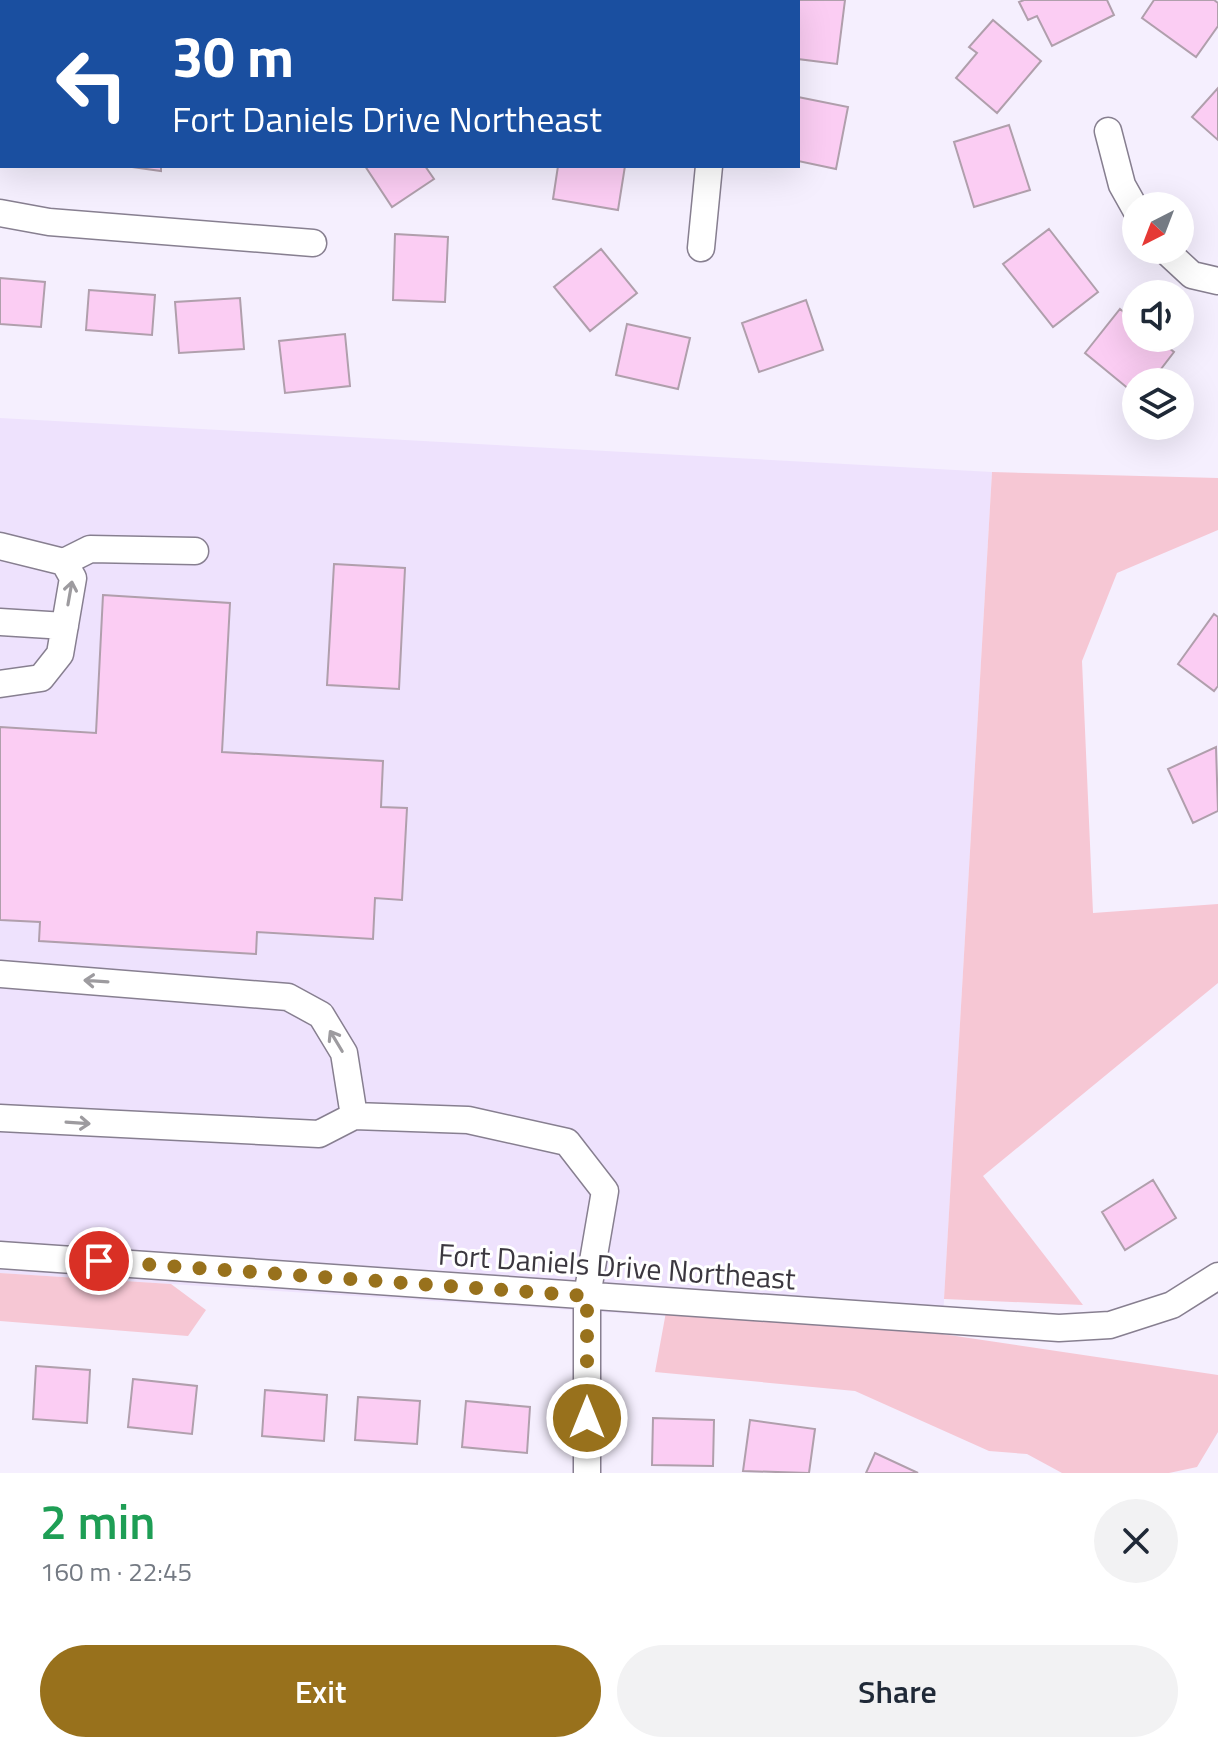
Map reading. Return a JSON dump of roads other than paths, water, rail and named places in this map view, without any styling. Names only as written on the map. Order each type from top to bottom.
[{"type":"street","points":[[1108,131],[1126,192]]},
{"type":"street","points":[[701,248],[709,168]]},
{"type":"street","points":[[0,213],[49,222],[313,243]]},
{"type":"street","points":[[1180,264],[1192,275],[1218,281]]},
{"type":"street","points":[[0,546],[64,562],[90,549],[195,551]]},
{"type":"street","points":[[0,684],[41,678],[60,654],[73,578],[64,562]]},
{"type":"street","points":[[0,622],[65,626]]},
{"type":"street","points":[[0,974],[288,997],[321,1015],[344,1053],[354,1116]]},
{"type":"street","points":[[0,1118],[191,1130],[319,1134],[354,1116],[468,1120],[567,1142],[605,1191],[587,1296],[587,1473]]},
{"type":"street","name":"Fort Daniels Drive Northeast","points":[[0,1255],[1059,1328],[1110,1325],[1160,1309],[1172,1305],[1218,1276]]}]
